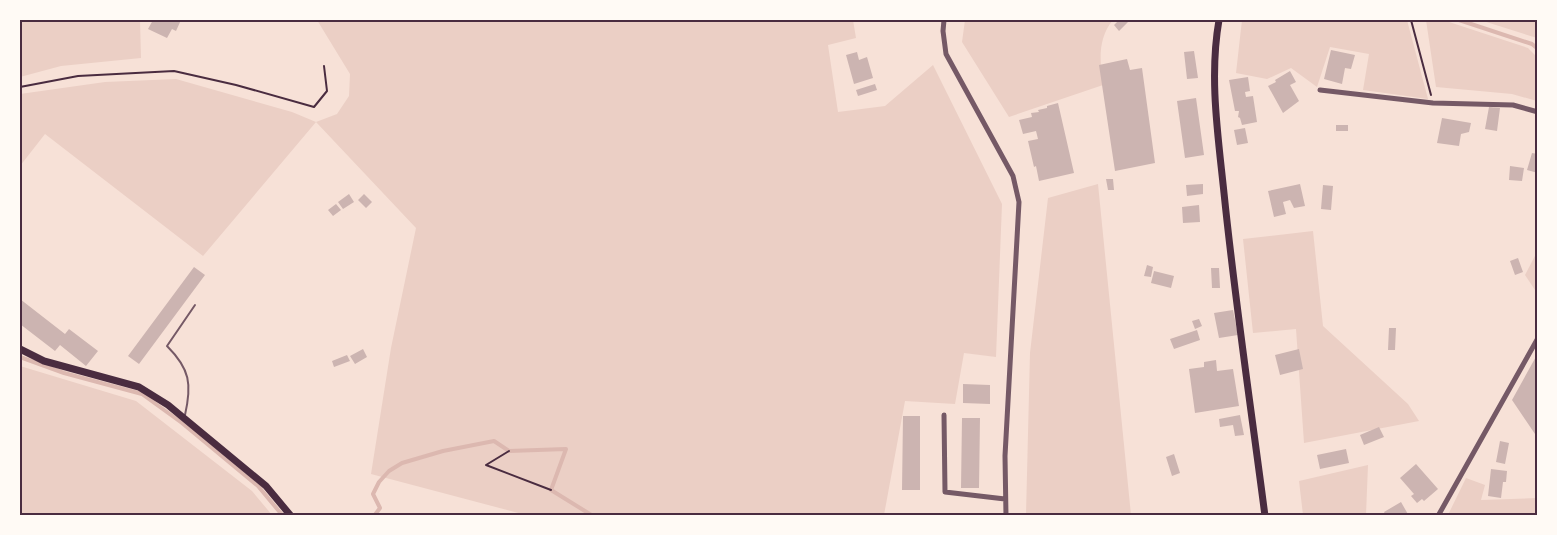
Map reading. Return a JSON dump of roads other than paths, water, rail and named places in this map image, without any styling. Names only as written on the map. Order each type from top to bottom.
[{"type":"main road","points":[[1219,20],[1214,58],[1214,93],[1232,267],[1265,516]]},
{"type":"main road","points":[[20,350],[44,361],[139,387],[168,405],[266,486],[291,516]]},
{"type":"street","points":[[944,20],[946,54],[1012,176],[1019,202],[1005,456],[1006,516]]},
{"type":"street","points":[[1320,90],[1433,103],[1513,105],[1538,112]]},
{"type":"street","points":[[1438,516],[1538,338]]},
{"type":"street","points":[[944,415],[945,492],[1005,499]]},
{"type":"lane","points":[[184,418],[189,391],[187,372],[180,359],[167,346],[195,305]]},
{"type":"waterway","points":[[1459,20],[1532,44],[1538,49]]},
{"type":"waterway","points":[[20,357],[64,373],[142,394],[182,423],[258,486],[283,516]]},
{"type":"waterway","points":[[374,516],[380,508],[373,494],[379,482],[389,471],[402,463],[443,451],[494,441],[509,451],[566,449],[551,490],[593,516]]}]
